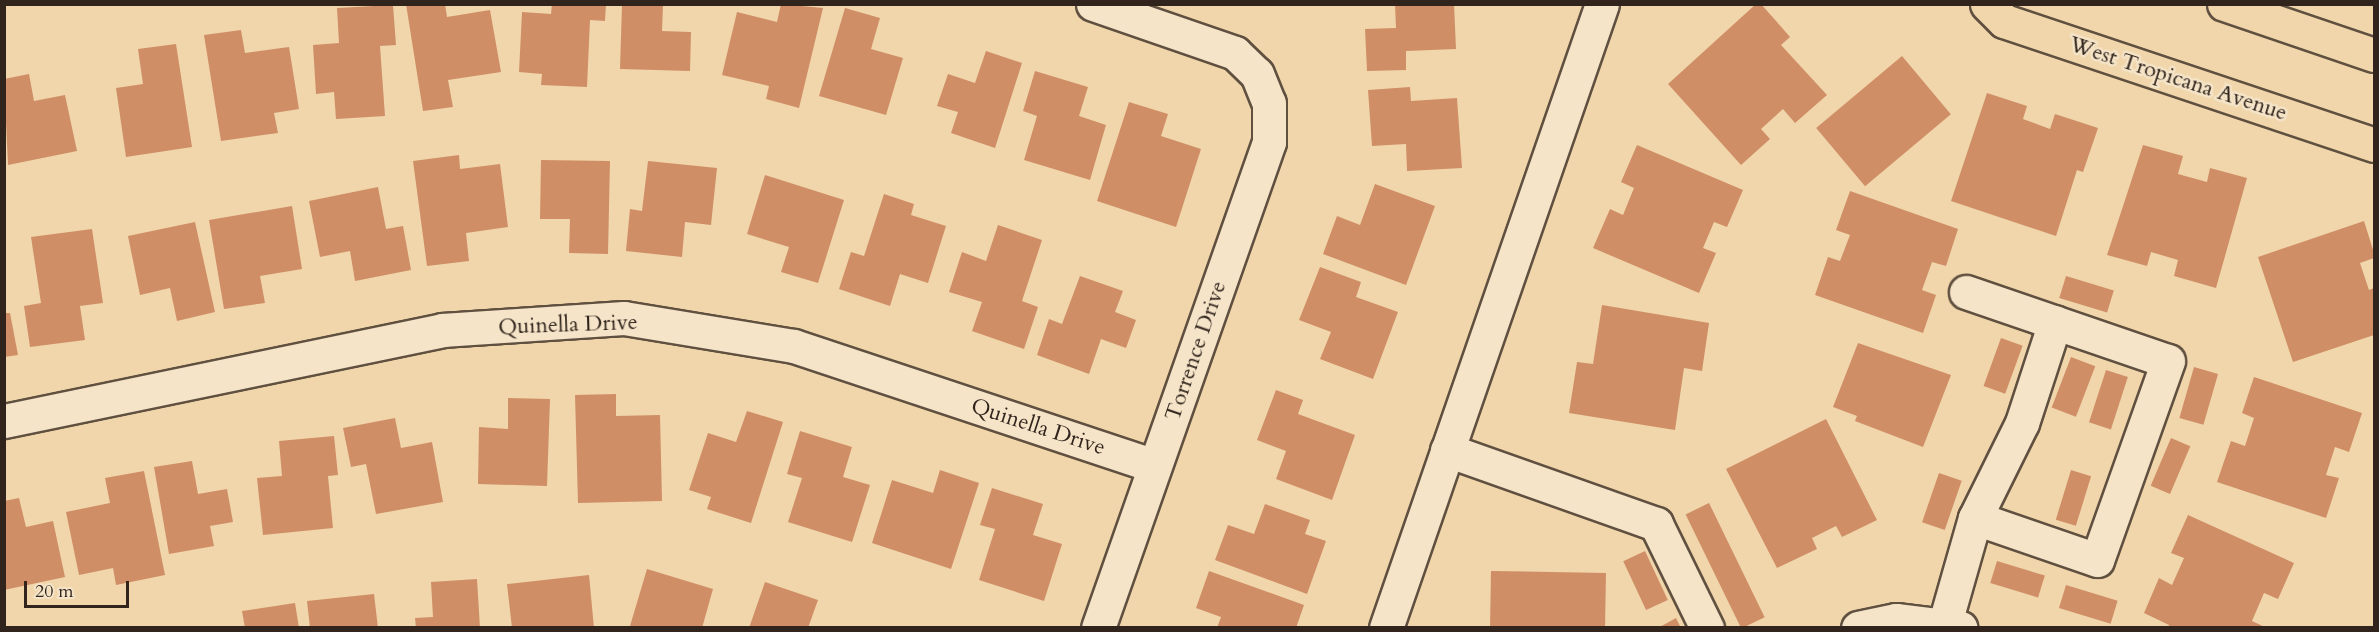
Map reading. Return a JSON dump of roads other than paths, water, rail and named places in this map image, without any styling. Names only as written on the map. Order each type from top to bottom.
[{"type":"main road","name":"West Tropicana Avenue","points":[[1987,4],[2004,21],[2374,145]]},
{"type":"main road","points":[[2224,4],[2374,55]]},
{"type":"street","name":"Torrence Drive","points":[[1093,4],[1235,53],[1257,74],[1269,103],[1269,142],[1098,627]]},
{"type":"street","points":[[1386,627],[1602,4]]},
{"type":"street","points":[[1966,292],[2168,362],[2097,560],[1975,518]]},
{"type":"street","name":"Quinella Drive","points":[[4,421],[442,330],[624,318],[794,346],[1155,466]]},
{"type":"street","points":[[1858,627],[1896,620],[1953,625],[1975,518],[2022,423],[2055,322]]},
{"type":"street","points":[[1447,450],[1656,524],[1707,627]]}]
